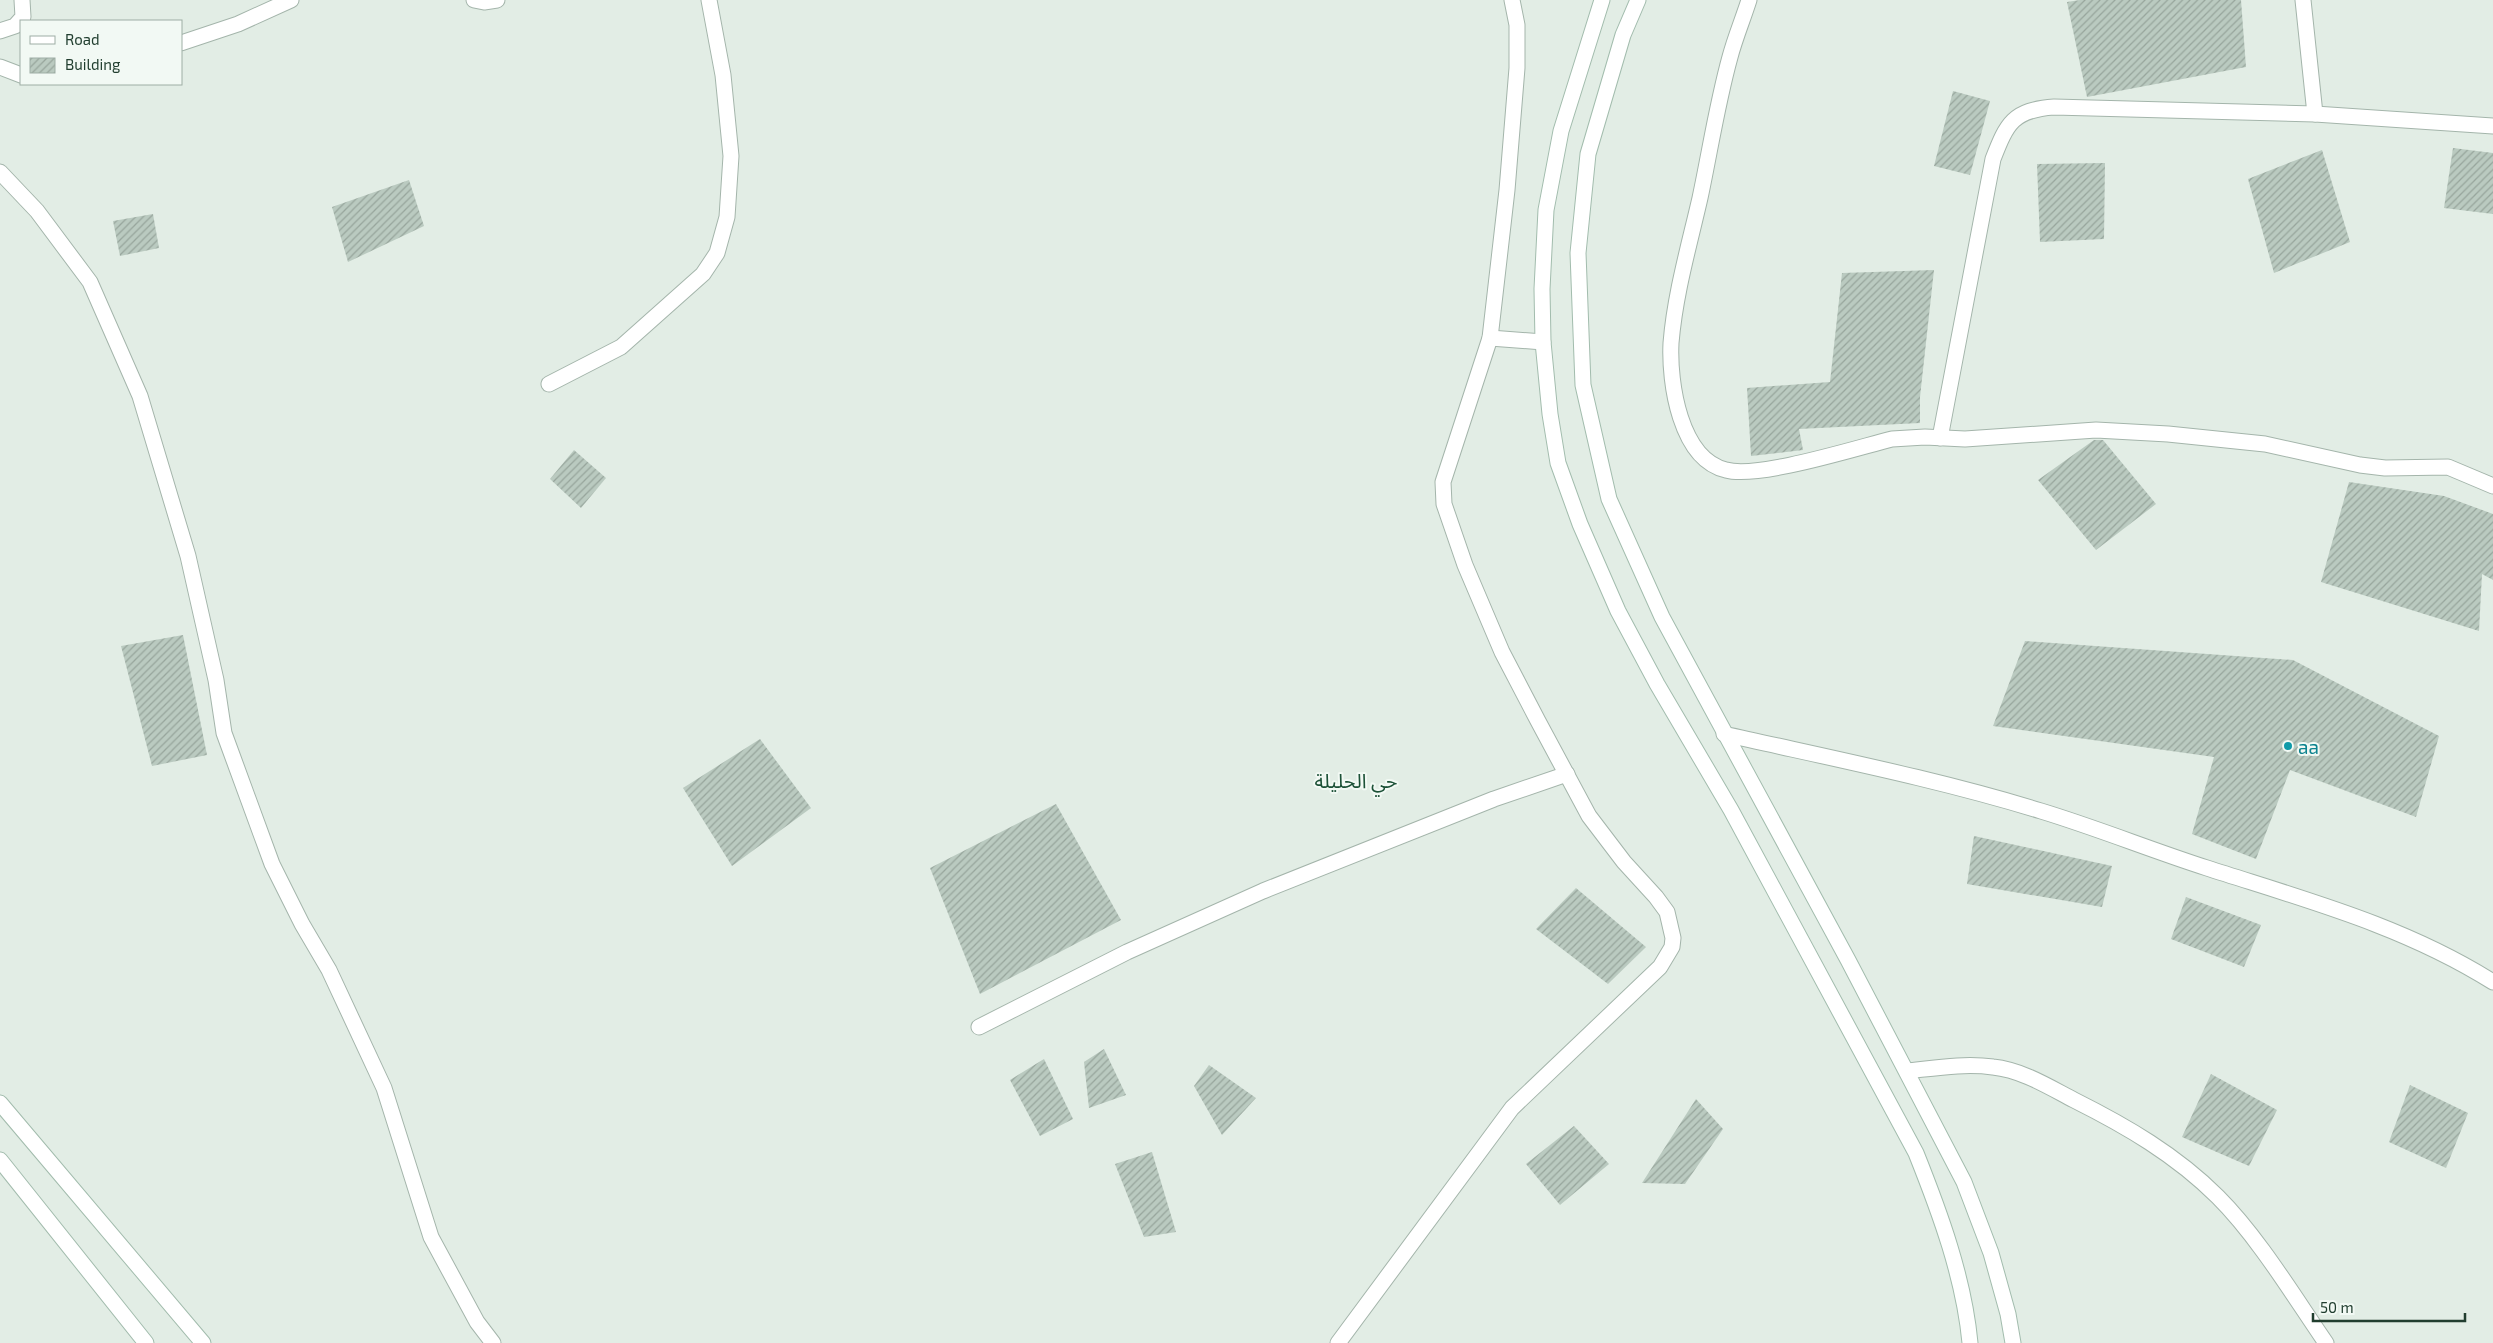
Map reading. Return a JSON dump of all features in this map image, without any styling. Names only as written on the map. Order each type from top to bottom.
[{"type":"street","points":[[0,31],[14,26],[23,17],[22,0]]},
{"type":"street","points":[[182,43],[238,24],[291,0]]},
{"type":"street","points":[[474,0],[484,2],[497,0]]},
{"type":"street","points":[[549,384],[621,347],[703,274],[717,253],[728,217],[731,156],[723,75],[709,0]]},
{"type":"street","points":[[1338,1343],[1512,1108],[1660,967],[1672,947],[1673,938],[1667,912],[1604,837],[1589,816],[1502,652],[1465,565],[1451,526],[1442,490],[1442,482],[1490,338],[1507,190],[1517,68],[1517,25],[1512,0]]},
{"type":"street","points":[[1602,0],[1589,35],[1561,131],[1546,210],[1542,289],[1543,342],[1550,414],[1558,463],[1580,524],[1618,611],[1656,684],[1731,810],[1916,1153],[1933,1195],[1959,1278],[1970,1343]]},
{"type":"street","points":[[1638,0],[1623,35],[1588,154],[1578,253],[1583,385],[1608,498],[1662,617],[1907,1071],[1964,1182],[1991,1253],[2008,1314],[2013,1343]]},
{"type":"street","points":[[1749,0],[1730,56],[1682,270],[1671,344],[1672,372],[1682,425],[1691,443],[1701,455],[1719,468],[1740,473],[1778,467],[1892,439],[2004,437],[2096,430],[2168,434],[2265,444],[2360,465],[2384,468],[2448,467],[2493,486]]},
{"type":"street","points":[[2303,0],[2316,114]]},
{"type":"street","points":[[0,67],[20,75]]},
{"type":"street","points":[[1940,438],[1993,158],[2004,130],[2016,116],[2033,108],[2054,107],[2316,114],[2493,126]]},
{"type":"street","points":[[0,172],[37,211],[90,282],[140,396],[192,575],[216,680],[224,733],[272,864],[302,924],[329,970],[384,1088],[431,1237],[477,1322],[493,1343]]},
{"type":"street","points":[[1490,338],[1543,342]]},
{"type":"street","points":[[1724,734],[1873,768],[2041,810],[2190,862],[2373,922],[2431,946],[2493,982]]},
{"type":"street","points":[[979,1027],[1127,952],[1255,894],[1468,809],[1567,774]]},
{"type":"street","points":[[1907,1071],[1964,1065],[1996,1067],[2028,1077],[2126,1126],[2179,1162],[2218,1197],[2273,1266],[2326,1343]]},
{"type":"street","points":[[0,1103],[203,1343]]},
{"type":"street","points":[[0,1160],[146,1343]]},
{"type":"building","points":[[2080,0],[2241,0],[2246,67],[2087,97],[2067,2]]},
{"type":"building","points":[[1953,91],[1990,101],[1970,175],[1934,166]]},
{"type":"building","points":[[2453,148],[2493,153],[2493,214],[2444,208]]},
{"type":"building","points":[[2322,150],[2350,242],[2274,273],[2248,179]]},
{"type":"building","points":[[2105,163],[2104,239],[2040,242],[2037,164]]},
{"type":"building","points":[[409,180],[424,226],[348,262],[332,207]]},
{"type":"building","points":[[153,214],[159,248],[120,256],[113,221]]},
{"type":"building","points":[[1934,270],[1920,397],[1920,423],[1799,429],[1803,450],[1751,456],[1747,388],[1830,382],[1842,273]]},
{"type":"building","points":[[2094,440],[2103,440],[2156,504],[2096,550],[2038,480]]},
{"type":"building","points":[[574,450],[606,478],[581,508],[550,479]]},
{"type":"building","points":[[2349,482],[2444,496],[2493,514],[2493,580],[2482,574],[2479,631],[2321,582]]},
{"type":"building","points":[[183,635],[207,755],[152,766],[121,646]]},
{"type":"building","name":"aa","points":[[2025,641],[2293,660],[2439,736],[2416,817],[2290,770],[2256,859],[2192,834],[2214,757],[1993,726]]},
{"type":"building","points":[[760,739],[811,808],[732,866],[683,788]]},
{"type":"building","points":[[1056,804],[1121,920],[980,994],[930,868]]},
{"type":"building","points":[[1974,836],[2112,866],[2102,907],[1967,884]]},
{"type":"building","points":[[1576,888],[1646,947],[1608,984],[1536,929]]},
{"type":"building","points":[[2186,897],[2261,925],[2244,967],[2171,939]]},
{"type":"building","points":[[1104,1049],[1126,1095],[1089,1108],[1084,1062]]},
{"type":"building","points":[[1044,1059],[1073,1119],[1040,1136],[1010,1080]]},
{"type":"building","points":[[1209,1065],[1256,1098],[1222,1135],[1194,1086]]},
{"type":"building","points":[[2211,1074],[2277,1110],[2249,1166],[2182,1137]]},
{"type":"building","points":[[2410,1085],[2468,1113],[2446,1168],[2389,1142]]},
{"type":"building","points":[[1696,1099],[1723,1129],[1685,1184],[1642,1183]]},
{"type":"building","points":[[1574,1126],[1609,1164],[1560,1205],[1526,1164]]},
{"type":"building","points":[[1152,1152],[1176,1232],[1144,1237],[1115,1164]]},
{"type":"place","name":"aa","points":[[2288,746]]},
{"type":"district","name":"حي الحليلة","points":[[1356,780]]}]
